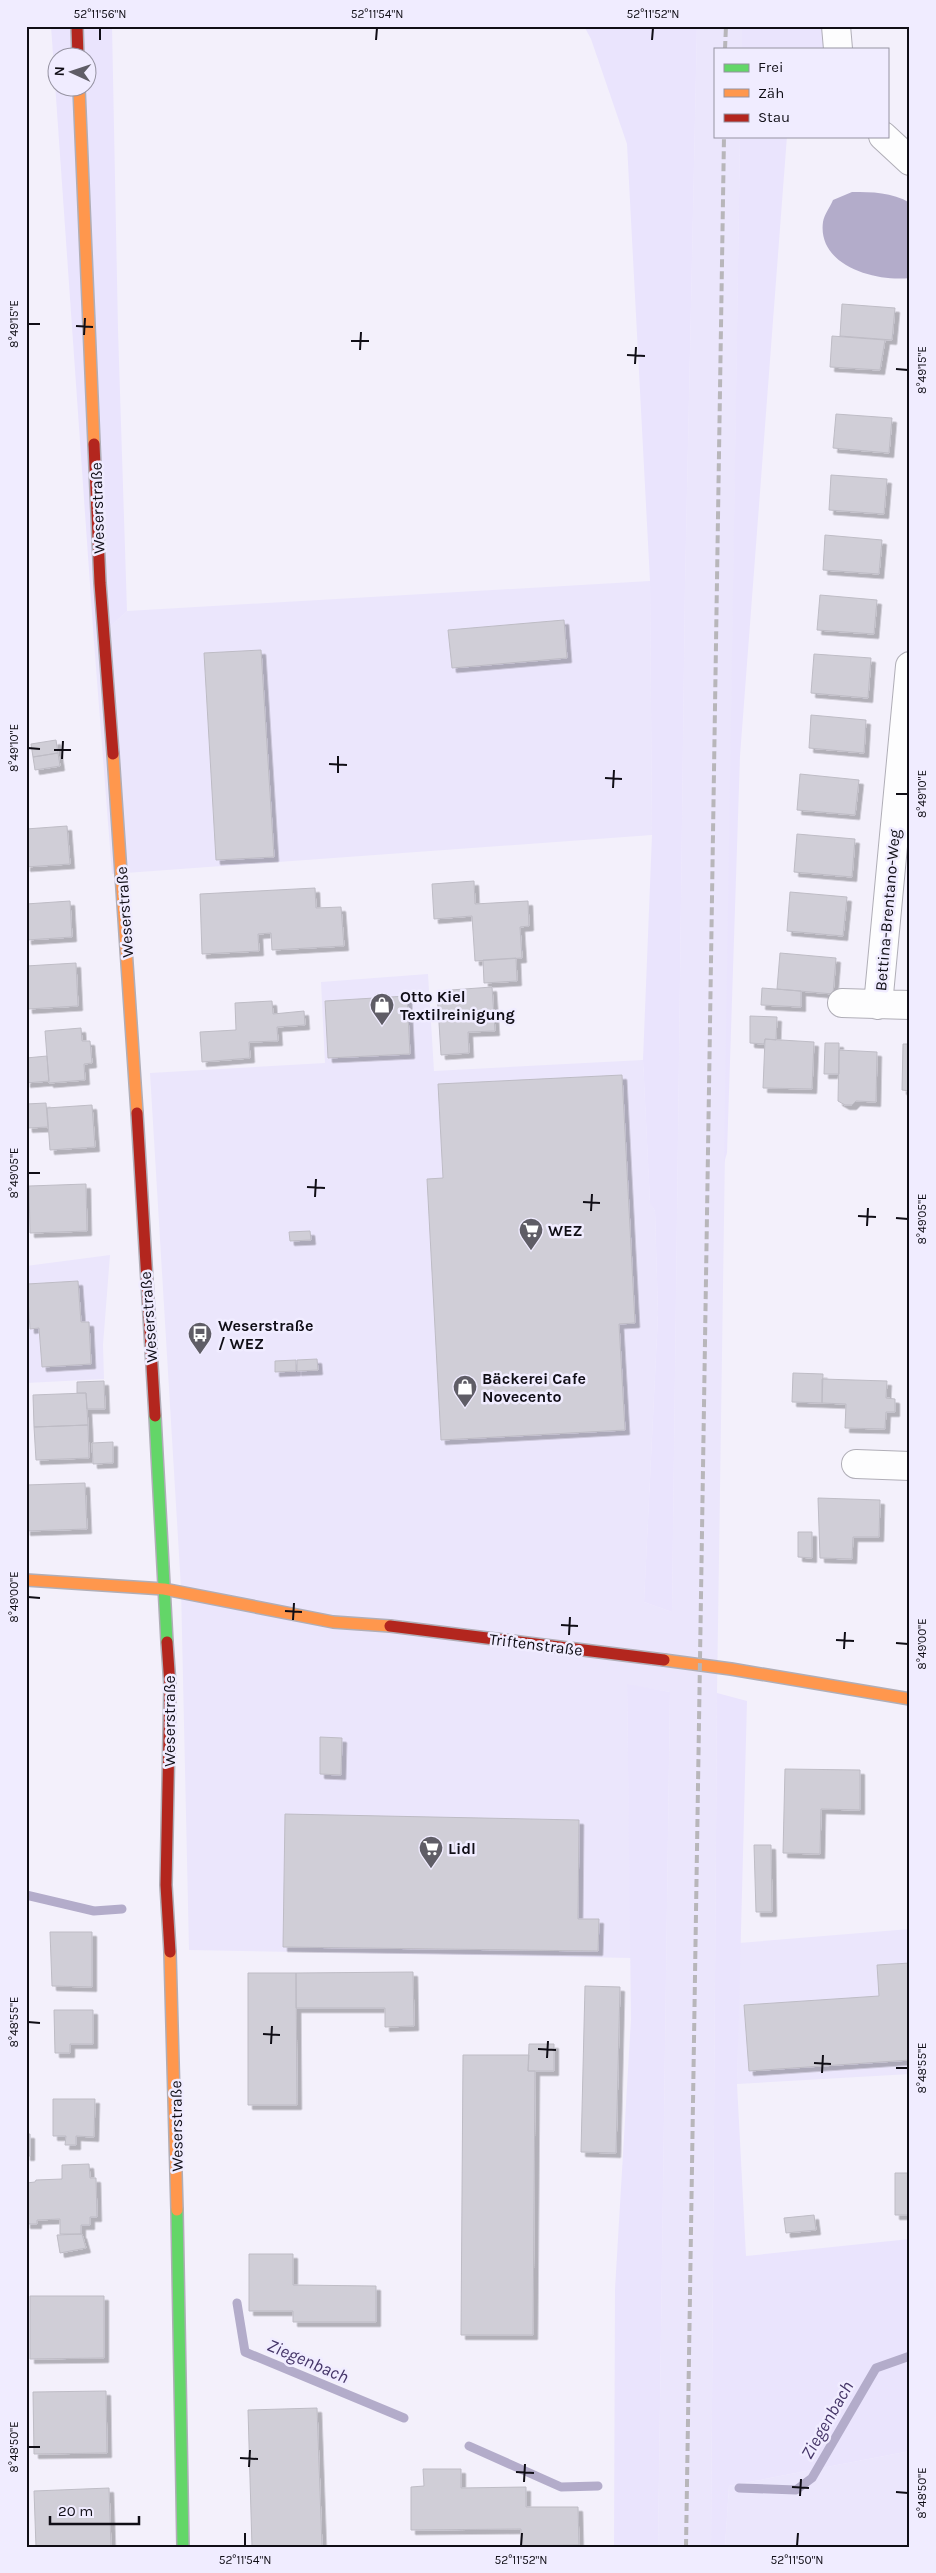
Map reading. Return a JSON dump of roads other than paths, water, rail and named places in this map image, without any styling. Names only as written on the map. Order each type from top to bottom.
[{"type":"street","points":[[77,26],[78,48]]},
{"type":"street","points":[[836,26],[838,48]]},
{"type":"street","name":"Weserstraße","points":[[80,98],[100,583],[130,988],[170,1686],[166,1885],[172,1984],[183,2547]]},
{"type":"street","points":[[885,138],[910,161]]},
{"type":"street","name":"Bettina-Brentano-Weg","points":[[878,1005],[910,666]]},
{"type":"street","name":"Bettina-Brentano-Weg","points":[[842,1003],[910,1005]]},
{"type":"street","points":[[856,1464],[910,1466]]},
{"type":"street","name":"Triftenstraße","points":[[26,1580],[164,1589],[333,1622],[411,1628],[731,1669],[910,1699]]},
{"type":"waterway","name":"Ziegenbach","points":[[26,1895],[94,1911],[122,1909]]},
{"type":"waterway","name":"Ziegenbach","points":[[237,2303],[245,2352],[404,2418]]},
{"type":"waterway","name":"Ziegenbach","points":[[739,2488],[796,2490],[812,2478],[876,2368],[910,2356]]},
{"type":"waterway","name":"Ziegenbach","points":[[469,2446],[561,2487],[598,2486]]},
{"type":"railway","points":[[725,48],[726,26]]},
{"type":"railway","points":[[686,2547],[724,138]]},
{"type":"place","name":"Otto Kiel Textilreinigung","points":[[382,1026]]},
{"type":"place","name":"WEZ","points":[[531,1251]]},
{"type":"place","name":"Weserstraße / WEZ","points":[[200,1355]]},
{"type":"place","name":"Bäckerei Cafe Novecento","points":[[465,1408]]},
{"type":"place","name":"Lidl","points":[[431,1869]]}]
